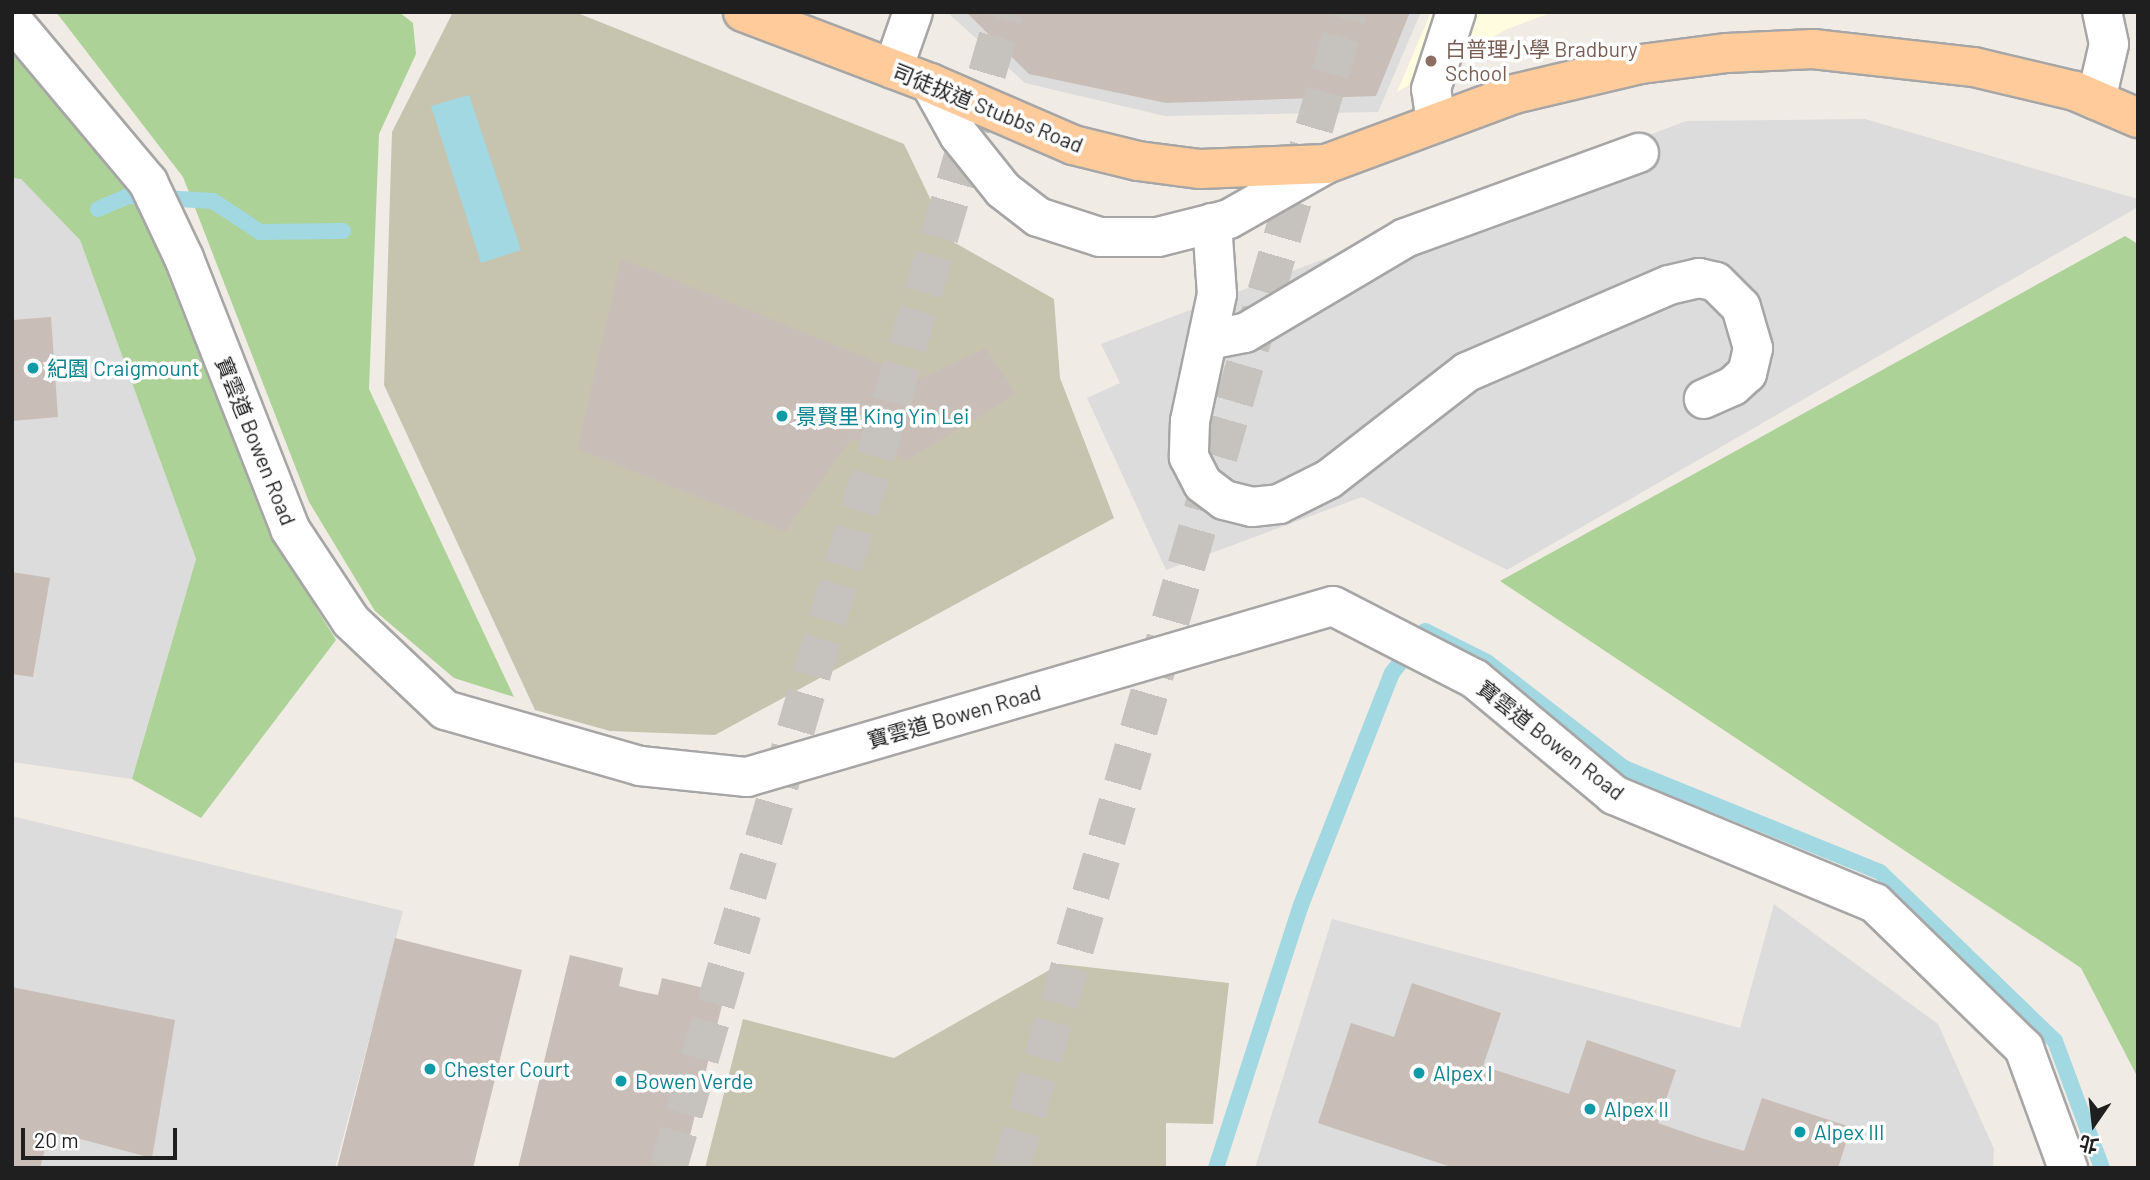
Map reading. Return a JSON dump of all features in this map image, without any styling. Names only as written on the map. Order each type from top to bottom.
[{"type":"main road","name":"司徒拔道 Stubbs Road","points":[[743,12],[930,83],[1073,145],[1138,162],[1200,169],[1326,163],[1514,94],[1642,64],[1727,53],[1813,49],[1974,67],[2096,100],[2138,118]]},
{"type":"street","points":[[893,69],[913,12]]},
{"type":"street","points":[[1436,123],[1431,89],[1456,12]]},
{"type":"street","points":[[2096,100],[2109,44],[2102,12]]},
{"type":"street","name":"寶雲道 Bowen Road","points":[[19,29],[148,182],[184,258],[290,528],[351,621],[445,710],[549,743],[640,766],[747,777],[1333,606],[1475,679],[1614,795],[1875,903],[2024,1048],[2068,1168]]},
{"type":"street","points":[[930,83],[959,135],[1003,190],[1038,217],[1100,237],[1158,237],[1229,219],[1326,163]]},
{"type":"street","points":[[1208,340],[1245,333],[1405,238],[1639,153]]},
{"type":"street","points":[[1212,223],[1217,294],[1190,421],[1189,457],[1203,484],[1224,500],[1252,507],[1279,504],[1328,480],[1467,372],[1669,285],[1699,278],[1716,282],[1741,307],[1753,348],[1747,373],[1733,386],[1704,399]]},
{"type":"shaded area","name":"景賢里 King Yin Lei","points":[[453,12],[575,12],[904,144],[950,240],[1054,299],[1060,378],[1114,518],[715,735],[610,731],[535,710],[384,385],[392,132]]},
{"type":"shaded area","points":[[947,12],[1421,12],[1378,112],[1165,116],[1025,83]]},
{"type":"shaded area","name":"白普理小學 Bradbury School","points":[[1431,12],[1553,12],[1507,29],[1397,92]]},
{"type":"shaded area","points":[[1865,119],[2138,199],[2138,207],[1507,570],[1362,497],[1166,570],[1087,398],[1120,383],[1101,344],[1686,121]]},
{"type":"shaded area","name":"紀園 Craigmount","points":[[12,178],[21,178],[80,240],[196,559],[132,779],[12,762]]},
{"type":"shaded area","points":[[12,816],[403,911],[335,1168],[12,1168]]},
{"type":"shaded area","points":[[1774,904],[1938,1024],[1994,1149],[1993,1168],[1255,1168],[1332,919],[1740,1028]]},
{"type":"shaded area","points":[[1060,964],[1229,983],[1213,1124],[1166,1123],[1166,1168],[705,1168],[743,1019],[894,1058]]},
{"type":"green space","points":[[56,12],[399,12],[413,23],[416,54],[379,134],[369,389],[514,697],[454,678],[375,611],[309,502],[183,177]]},
{"type":"green space","points":[[12,45],[153,219],[270,533],[336,640],[201,818],[132,779],[196,559],[80,240],[21,179],[12,178]]},
{"type":"green space","points":[[2125,236],[2138,244],[2138,1078],[2081,968],[1500,581]]},
{"type":"water","points":[[469,95],[521,250],[481,263],[431,106]]},
{"type":"building","points":[[966,12],[1410,12],[1376,96],[1166,103],[1029,74]]},
{"type":"building","name":"景賢里 King Yin Lei","points":[[621,258],[919,379],[986,348],[1016,394],[906,461],[852,438],[785,532],[577,449]]},
{"type":"building","name":"紀園 Craigmount","points":[[51,317],[58,417],[12,421],[12,320]]},
{"type":"building","points":[[12,572],[50,578],[33,677],[12,674]]},
{"type":"building","name":"Chester Court","points":[[395,938],[522,970],[473,1168],[337,1168]]},
{"type":"building","name":"Bowen Verde","points":[[570,955],[623,968],[619,986],[638,991],[658,995],[662,978],[725,993],[682,1168],[518,1168]]},
{"type":"building","points":[[1412,983],[1501,1013],[1483,1066],[1569,1094],[1587,1040],[1676,1070],[1658,1123],[1701,1138],[1744,1151],[1762,1098],[1851,1127],[1838,1168],[1454,1168],[1318,1123],[1351,1023],[1394,1037]]},
{"type":"building","points":[[12,987],[175,1020],[152,1158],[50,1131],[40,1168],[12,1168]]},
{"type":"waterway","points":[[98,209],[129,196],[213,201],[260,232],[343,231]]},
{"type":"waterway","points":[[1216,1168],[1301,905],[1392,673],[1425,631],[1487,662],[1624,768],[1880,872],[2055,1041],[2102,1168]]},
{"type":"tunnel","points":[[668,1168],[1005,12]]},
{"type":"tunnel","points":[[1011,1168],[1348,12]]},
{"type":"place","name":"白普理小學 Bradbury School","points":[[1431,61]]},
{"type":"place","name":"紀園 Craigmount","points":[[33,368]]},
{"type":"place","name":"景賢里 King Yin Lei","points":[[782,416]]},
{"type":"place","name":"Chester Court","points":[[430,1069]]},
{"type":"place","name":"Alpex I","points":[[1419,1073]]},
{"type":"place","name":"Bowen Verde","points":[[621,1081]]},
{"type":"place","name":"Alpex II","points":[[1590,1109]]},
{"type":"place","name":"Alpex III","points":[[1800,1132]]}]
